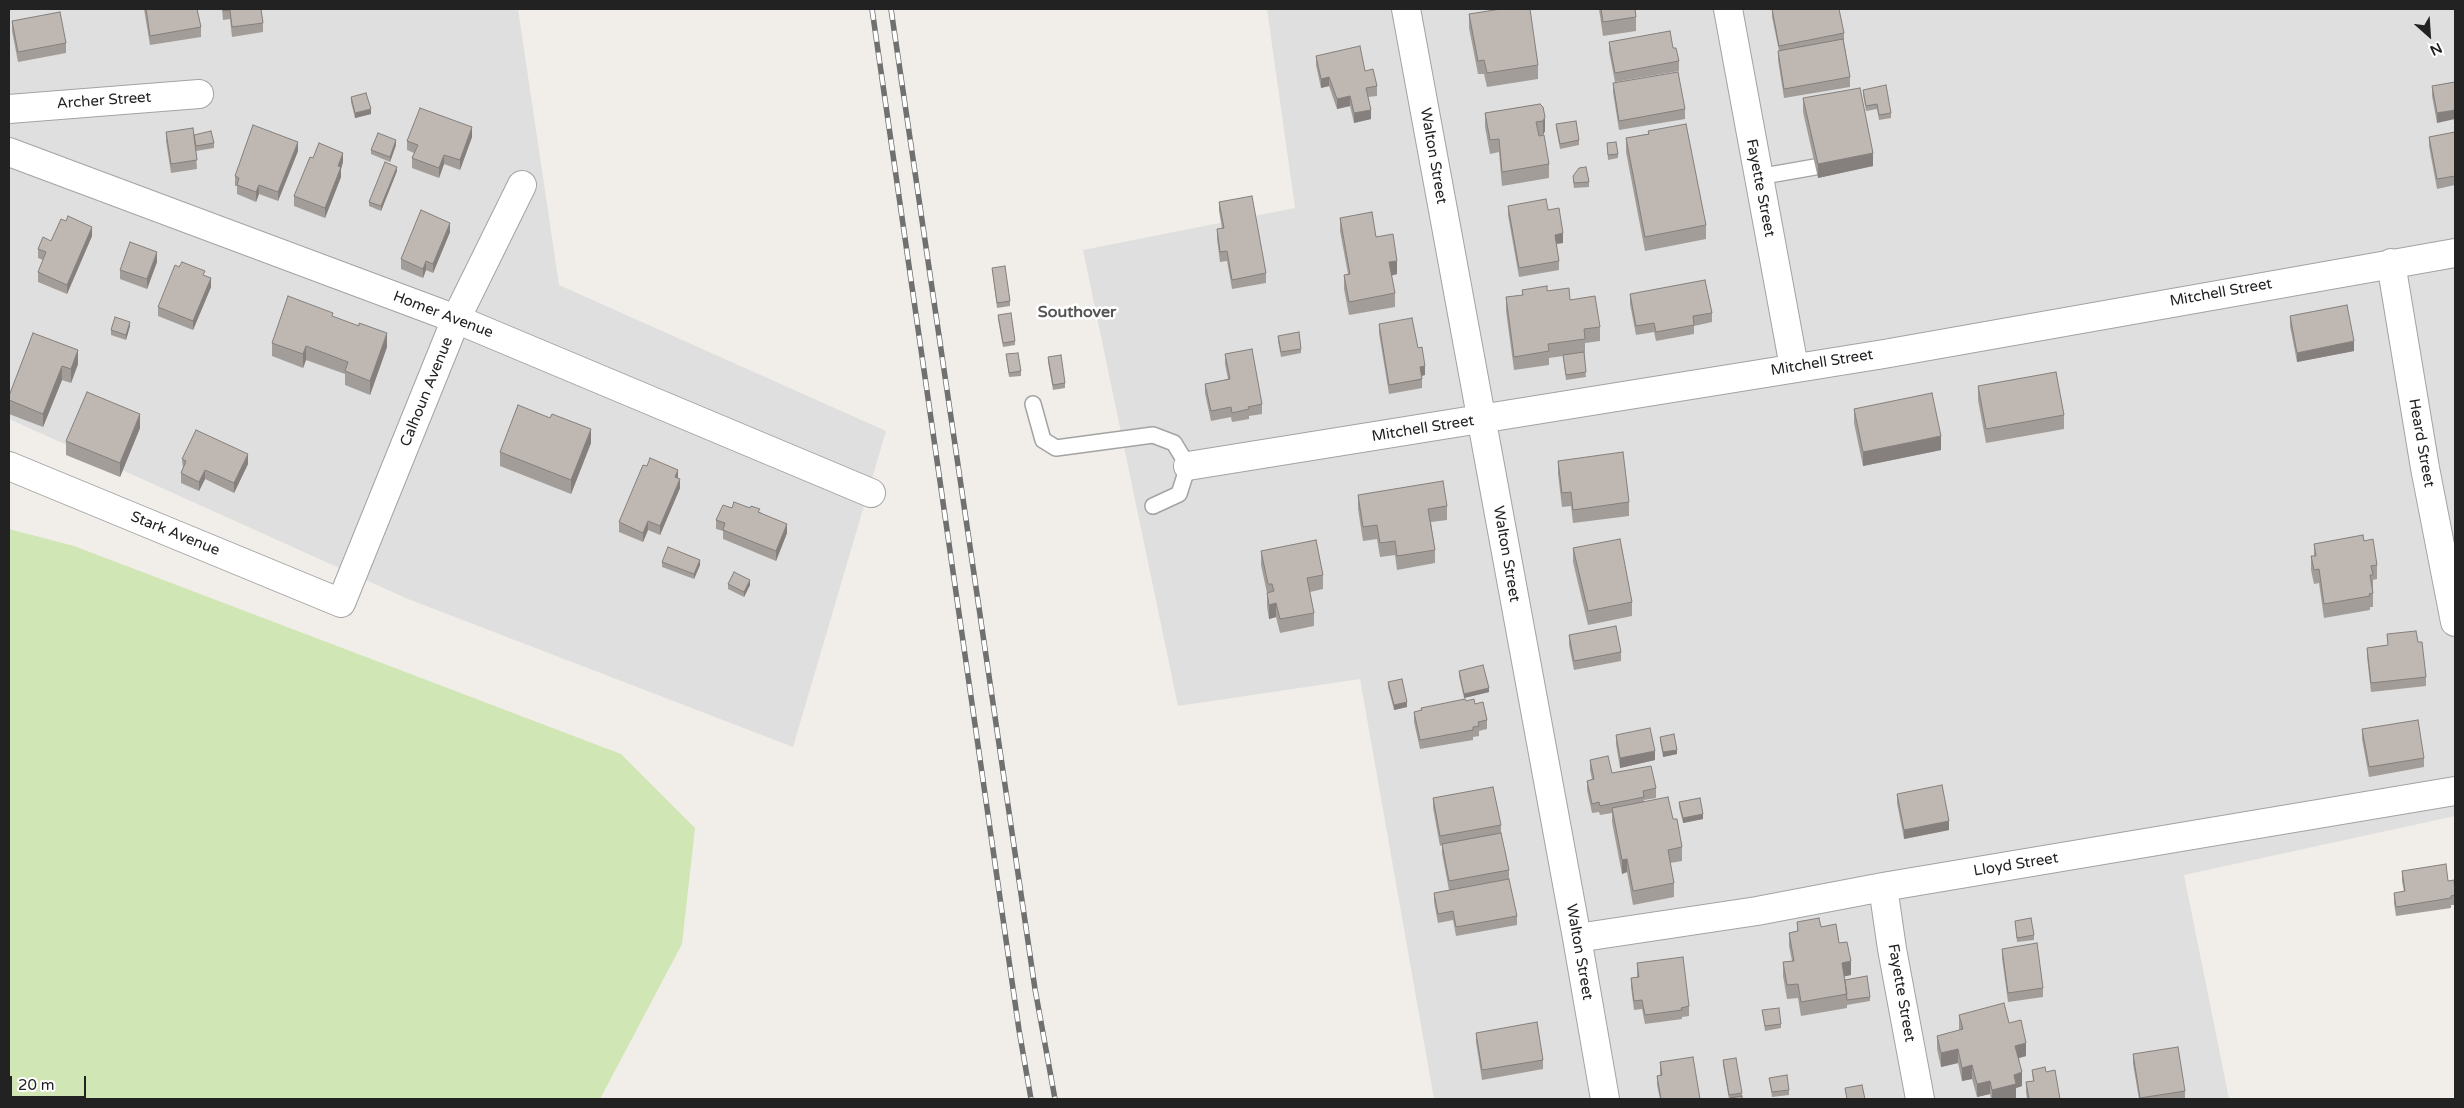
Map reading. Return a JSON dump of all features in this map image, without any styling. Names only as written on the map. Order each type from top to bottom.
[{"type":"street","name":"Walton Street","points":[[1406,9],[1605,1099]]},
{"type":"street","name":"Fayette Street","points":[[1728,9],[1794,367]]},
{"type":"street","name":"Archer Street","points":[[9,109],[199,94]]},
{"type":"street","name":"Homer Avenue","points":[[9,152],[456,319],[871,493]]},
{"type":"street","name":"Calhoun Avenue","points":[[341,603],[456,319],[522,185]]},
{"type":"street","name":"Mitchell Street","points":[[1188,466],[1884,354],[2455,253]]},
{"type":"street","name":"Heard Street","points":[[2391,263],[2425,468],[2455,622]]},
{"type":"street","name":"Stark Avenue","points":[[9,466],[341,603]]},
{"type":"street","name":"Lloyd Street","points":[[1577,938],[1757,911],[1884,887],[2455,791]]},
{"type":"street","name":"Fayette Street","points":[[1884,887],[1892,949],[1920,1099]]},
{"type":"lane","points":[[1758,177],[1815,167]]},
{"type":"lane","points":[[1033,404],[1043,440],[1056,448],[1154,435],[1174,443],[1188,466],[1179,494],[1153,506]]},
{"type":"shaded area","points":[[9,9],[518,9],[559,285],[886,431],[793,747],[408,599],[9,419]]},
{"type":"shaded area","points":[[1267,9],[2455,9],[2455,816],[2184,875],[2229,1099],[1434,1099],[1360,679],[1178,706],[1083,250],[1295,208]]},
{"type":"green space","points":[[9,529],[74,546],[621,754],[695,828],[682,944],[600,1099],[9,1099]]},
{"type":"building","points":[[146,9],[197,9],[201,27],[150,36]]},
{"type":"building","points":[[223,9],[261,9],[263,23],[232,27],[230,10],[223,11]]},
{"type":"building","points":[[1501,9],[1530,9],[1538,65],[1487,73],[1484,60],[1478,61],[1469,14]]},
{"type":"building","points":[[1601,9],[1635,9],[1636,17],[1603,22]]},
{"type":"building","points":[[1772,9],[1839,9],[1844,33],[1779,46]]},
{"type":"building","points":[[60,12],[66,43],[18,52],[12,21]]},
{"type":"building","points":[[1670,31],[1673,48],[1676,48],[1679,61],[1615,73],[1609,42]]},
{"type":"building","points":[[1843,39],[1850,77],[1784,89],[1778,51]]},
{"type":"building","points":[[1360,46],[1365,71],[1373,69],[1377,86],[1366,88],[1371,110],[1354,113],[1350,96],[1337,99],[1329,77],[1321,79],[1316,56]]},
{"type":"building","points":[[1678,72],[1685,109],[1619,121],[1613,83]]},
{"type":"building","points":[[2455,82],[2455,110],[2437,113],[2432,86]]},
{"type":"building","points":[[1886,85],[1891,113],[1879,115],[1877,104],[1866,106],[1863,90]]},
{"type":"building","points":[[1860,88],[1873,153],[1818,164],[1803,98]]},
{"type":"building","points":[[366,93],[371,109],[355,113],[351,97]]},
{"type":"building","points":[[1540,104],[1543,107],[1545,117],[1543,121],[1536,122],[1539,136],[1544,135],[1549,164],[1502,172],[1499,139],[1490,140],[1485,113]]},
{"type":"building","points":[[420,108],[472,127],[460,160],[444,155],[439,168],[412,158],[418,145],[407,141]]},
{"type":"building","points":[[1576,121],[1579,140],[1560,144],[1556,124]]},
{"type":"building","points":[[1686,124],[1706,225],[1645,237],[1626,138],[1649,134],[1648,131]]},
{"type":"building","points":[[253,125],[298,142],[278,192],[259,185],[256,192],[237,185],[239,178],[235,176]]},
{"type":"building","points":[[193,128],[197,160],[171,164],[166,132]]},
{"type":"building","points":[[211,131],[214,143],[196,146],[194,135]]},
{"type":"building","points":[[2455,132],[2455,176],[2437,179],[2429,137]]},
{"type":"building","points":[[378,133],[396,140],[390,157],[371,150]]},
{"type":"building","points":[[1616,142],[1618,154],[1608,155],[1607,143]]},
{"type":"building","points":[[319,143],[343,153],[338,166],[341,167],[325,208],[294,196],[310,157],[313,158]]},
{"type":"building","points":[[385,162],[397,167],[381,206],[369,202]]},
{"type":"building","points":[[1586,167],[1589,182],[1574,183],[1573,176],[1579,168]]},
{"type":"building","points":[[1252,196],[1266,273],[1232,280],[1227,251],[1220,252],[1217,229],[1224,228],[1219,202]]},
{"type":"building","points":[[1546,199],[1548,210],[1559,208],[1563,233],[1555,235],[1559,261],[1519,268],[1508,206]]},
{"type":"building","points":[[421,210],[450,223],[433,264],[426,261],[423,269],[401,259]]},
{"type":"building","points":[[1372,212],[1376,237],[1393,234],[1397,261],[1389,262],[1395,293],[1349,302],[1344,275],[1350,274],[1340,218]]},
{"type":"building","points":[[68,216],[92,227],[67,285],[38,272],[46,252],[38,249],[43,237],[51,241],[61,219],[66,221]]},
{"type":"building","points":[[130,242],[157,252],[147,279],[120,270]]},
{"type":"building","points":[[182,262],[205,271],[203,275],[211,278],[193,321],[158,307],[175,265],[179,267]]},
{"type":"building","points":[[1005,266],[1010,301],[997,303],[992,268]]},
{"type":"building","points":[[1705,280],[1712,313],[1693,316],[1694,325],[1656,332],[1654,323],[1636,326],[1630,294]]},
{"type":"building","points":[[1547,286],[1547,291],[1569,288],[1570,300],[1595,296],[1600,327],[1584,329],[1585,339],[1548,344],[1549,351],[1514,357],[1506,297],[1523,295],[1522,290]]},
{"type":"building","points":[[288,296],[333,313],[332,316],[359,326],[359,323],[387,333],[370,381],[345,371],[348,362],[306,346],[303,354],[272,343]]},
{"type":"building","points":[[2347,305],[2354,341],[2297,353],[2290,316]]},
{"type":"building","points":[[1011,313],[1015,341],[1003,343],[998,315]]},
{"type":"building","points":[[115,317],[130,322],[126,335],[111,330]]},
{"type":"building","points":[[1412,318],[1418,348],[1422,347],[1425,366],[1420,367],[1422,379],[1389,385],[1379,324]]},
{"type":"building","points":[[1299,332],[1301,349],[1281,352],[1278,336]]},
{"type":"building","points":[[33,333],[78,350],[71,369],[62,366],[43,414],[9,400]]},
{"type":"building","points":[[1252,349],[1262,404],[1232,413],[1231,407],[1211,411],[1205,384],[1230,379],[1225,354]]},
{"type":"building","points":[[1584,352],[1586,372],[1566,375],[1563,355]]},
{"type":"building","points":[[1018,353],[1021,371],[1009,373],[1006,354]]},
{"type":"building","points":[[1061,355],[1065,383],[1053,385],[1048,357]]},
{"type":"building","points":[[2056,372],[2064,415],[1986,429],[1978,386]]},
{"type":"building","points":[[87,392],[140,414],[120,463],[66,441]]},
{"type":"building","points":[[1932,393],[1941,436],[1863,452],[1854,409]]},
{"type":"building","points":[[518,405],[550,418],[552,414],[591,429],[571,480],[500,452]]},
{"type":"building","points":[[196,430],[248,454],[234,483],[205,470],[199,482],[181,473],[186,461],[182,459]]},
{"type":"building","points":[[1623,452],[1629,502],[1573,510],[1571,492],[1562,493],[1558,461]]},
{"type":"building","points":[[650,458],[678,470],[675,477],[680,479],[660,526],[648,521],[643,533],[619,522],[643,465],[647,466]]},
{"type":"building","points":[[1443,481],[1447,506],[1428,509],[1435,550],[1397,556],[1395,541],[1380,543],[1377,525],[1363,527],[1358,495]]},
{"type":"building","points":[[734,502],[750,508],[751,506],[760,509],[758,512],[787,524],[776,551],[723,530],[725,523],[716,520],[723,505],[732,508]]},
{"type":"building","points":[[2363,535],[2364,541],[2373,539],[2377,565],[2371,566],[2373,575],[2370,575],[2373,593],[2369,594],[2370,596],[2324,604],[2319,569],[2314,570],[2311,556],[2316,556],[2314,544]]},
{"type":"building","points":[[1620,539],[1632,602],[1588,611],[1573,548]]},
{"type":"building","points":[[1316,540],[1323,575],[1307,578],[1314,613],[1280,619],[1276,603],[1269,605],[1267,593],[1274,591],[1272,584],[1268,584],[1261,551]]},
{"type":"building","points":[[668,547],[700,560],[694,574],[662,562]]},
{"type":"building","points":[[734,572],[750,580],[744,592],[728,584]]},
{"type":"building","points":[[1616,626],[1621,652],[1574,661],[1569,635]]},
{"type":"building","points":[[2416,631],[2418,642],[2422,642],[2426,677],[2371,683],[2367,648],[2388,645],[2387,634]]},
{"type":"building","points":[[1483,665],[1489,688],[1464,694],[1459,671]]},
{"type":"building","points":[[1402,679],[1407,702],[1394,705],[1388,682]]},
{"type":"building","points":[[1465,699],[1466,701],[1474,699],[1475,704],[1483,702],[1487,720],[1478,722],[1479,726],[1473,727],[1473,730],[1420,740],[1414,712],[1422,710],[1421,708]]},
{"type":"building","points":[[2418,720],[2424,758],[2369,767],[2362,729]]},
{"type":"building","points":[[1650,728],[1655,751],[1620,758],[1616,735]]},
{"type":"building","points":[[1674,734],[1677,750],[1663,752],[1660,737]]},
{"type":"building","points":[[1608,756],[1612,773],[1651,766],[1656,788],[1643,791],[1644,797],[1600,806],[1599,802],[1592,804],[1587,781],[1594,779],[1590,760]]},
{"type":"building","points":[[1942,785],[1949,821],[1904,830],[1897,794]]},
{"type":"building","points":[[1493,787],[1501,825],[1440,836],[1433,798]]},
{"type":"building","points":[[1668,797],[1673,819],[1677,819],[1682,847],[1668,850],[1674,883],[1633,891],[1627,859],[1622,860],[1612,808]]},
{"type":"building","points":[[1700,798],[1703,814],[1683,818],[1679,802]]},
{"type":"building","points":[[1501,833],[1509,870],[1449,881],[1442,844]]},
{"type":"building","points":[[2446,864],[2448,881],[2454,880],[2455,895],[2451,896],[2451,898],[2396,907],[2394,893],[2405,891],[2402,871]]},
{"type":"building","points":[[1509,879],[1517,916],[1456,927],[1453,911],[1438,914],[1434,893]]},
{"type":"building","points":[[1819,918],[1821,927],[1836,924],[1839,943],[1847,942],[1851,961],[1842,963],[1847,994],[1801,1002],[1798,984],[1787,985],[1783,962],[1794,961],[1789,933],[1798,931],[1797,922]]},
{"type":"building","points":[[2031,918],[2034,935],[2017,938],[2015,921]]},
{"type":"building","points":[[2037,943],[2043,988],[2008,993],[2002,949]]},
{"type":"building","points":[[1683,957],[1689,1006],[1681,1008],[1682,1010],[1645,1015],[1642,1000],[1634,1001],[1631,978],[1639,977],[1637,963]]},
{"type":"building","points":[[1867,976],[1870,997],[1847,1000],[1845,980]]},
{"type":"building","points":[[2004,1003],[2009,1023],[2021,1020],[2026,1043],[2015,1046],[2022,1072],[2014,1075],[2016,1084],[1992,1090],[1990,1081],[1977,1084],[1972,1065],[1962,1068],[1958,1049],[1941,1053],[1937,1036],[1963,1029],[1959,1015]]},
{"type":"building","points":[[1779,1008],[1781,1024],[1765,1026],[1762,1010]]},
{"type":"building","points":[[1537,1022],[1543,1060],[1482,1070],[1476,1033]]},
{"type":"building","points":[[2178,1047],[2185,1091],[2140,1098],[2133,1054]]},
{"type":"building","points":[[1693,1057],[1700,1099],[1661,1099],[1657,1076],[1662,1075],[1660,1062]]},
{"type":"building","points":[[1736,1058],[1742,1093],[1729,1095],[1723,1060]]},
{"type":"building","points":[[2045,1067],[2046,1072],[2055,1070],[2060,1099],[2029,1099],[2026,1082],[2034,1081],[2032,1070]]},
{"type":"building","points":[[1787,1075],[1789,1090],[1772,1092],[1769,1078]]},
{"type":"building","points":[[1862,1085],[1865,1099],[1847,1099],[1845,1088]]},
{"type":"building","points":[[1742,1096],[1742,1099],[1730,1099],[1730,1098]]},
{"type":"railway","points":[[872,9],[1019,1030],[1031,1099]]},
{"type":"railway","points":[[891,9],[1035,989],[1055,1099]]},
{"type":"district","name":"Southover","points":[[1077,313]]}]
